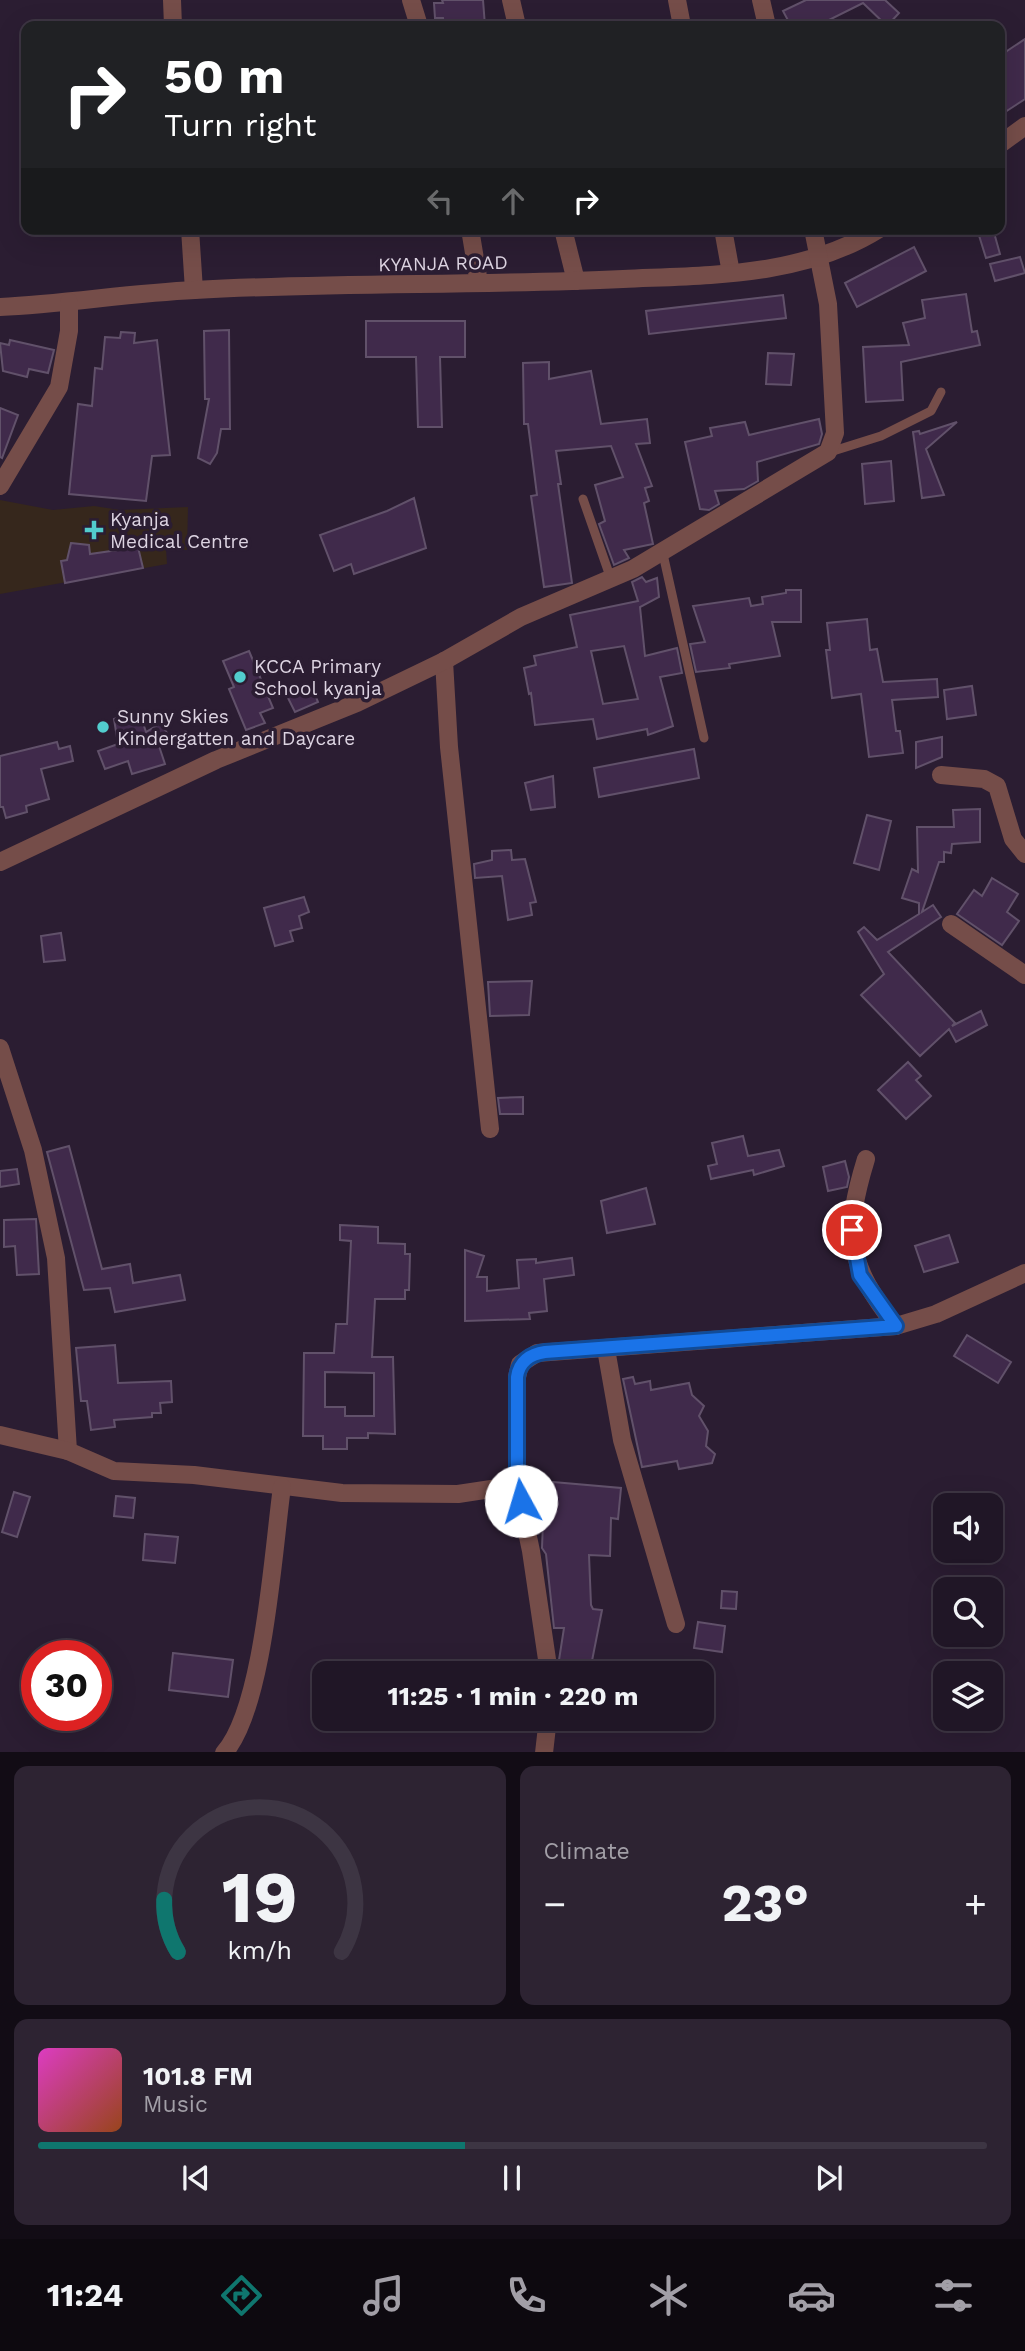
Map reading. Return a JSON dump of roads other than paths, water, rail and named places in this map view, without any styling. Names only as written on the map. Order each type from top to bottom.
[{"type":"street","points":[[172,0],[173,21]]},
{"type":"street","points":[[411,0],[417,21]]},
{"type":"street","points":[[511,0],[516,21]]},
{"type":"street","points":[[677,0],[681,21]]},
{"type":"street","points":[[761,0],[766,21]]},
{"type":"street","points":[[1005,141],[1025,126]]},
{"type":"street","points":[[190,235],[194,290]]},
{"type":"street","points":[[471,235],[479,284]]},
{"type":"street","points":[[564,235],[576,281]]},
{"type":"street","points":[[724,235],[731,273]]},
{"type":"street","points":[[0,862],[216,760],[357,703],[444,661],[521,617],[663,554],[828,452],[835,433],[828,304],[814,235]]},
{"type":"street","name":"KYANJA ROAD","points":[[0,307],[194,290],[576,281],[731,273],[780,268],[819,257],[866,235]]},
{"type":"street","points":[[0,486],[59,387],[68,342],[69,302]]},
{"type":"street","points":[[444,661],[449,747],[490,1129]]},
{"type":"street","points":[[941,775],[985,779],[997,786],[1013,839],[1025,854]]},
{"type":"street","points":[[951,924],[1025,975]]},
{"type":"street","points":[[0,1048],[33,1150],[57,1258],[68,1451]]},
{"type":"street","points":[[866,1159],[851,1213],[853,1247],[860,1275],[896,1326]]},
{"type":"street","points":[[547,1661],[531,1551],[517,1485],[517,1377],[520,1364],[537,1353],[896,1326],[936,1314],[1025,1273]]},
{"type":"street","points":[[606,1349],[622,1440],[676,1624]]},
{"type":"street","points":[[0,1435],[68,1451],[114,1471],[194,1475],[282,1487],[405,1496],[458,1494],[517,1485]]},
{"type":"street","points":[[224,1752],[241,1728],[256,1673],[282,1487]]},
{"type":"street","points":[[544,1752],[546,1731]]},
{"type":"lane","points":[[828,452],[881,436],[931,411],[941,393]]},
{"type":"lane","points":[[583,499],[611,579]]},
{"type":"lane","points":[[663,554],[704,738]]},
{"type":"place","name":"Kyanja Medical Centre","points":[[94,530]]},
{"type":"place","name":"KCCA Primary School kyanja","points":[[240,677]]},
{"type":"place","name":"Sunny Skies Kindergatten and Daycare","points":[[103,727]]}]
